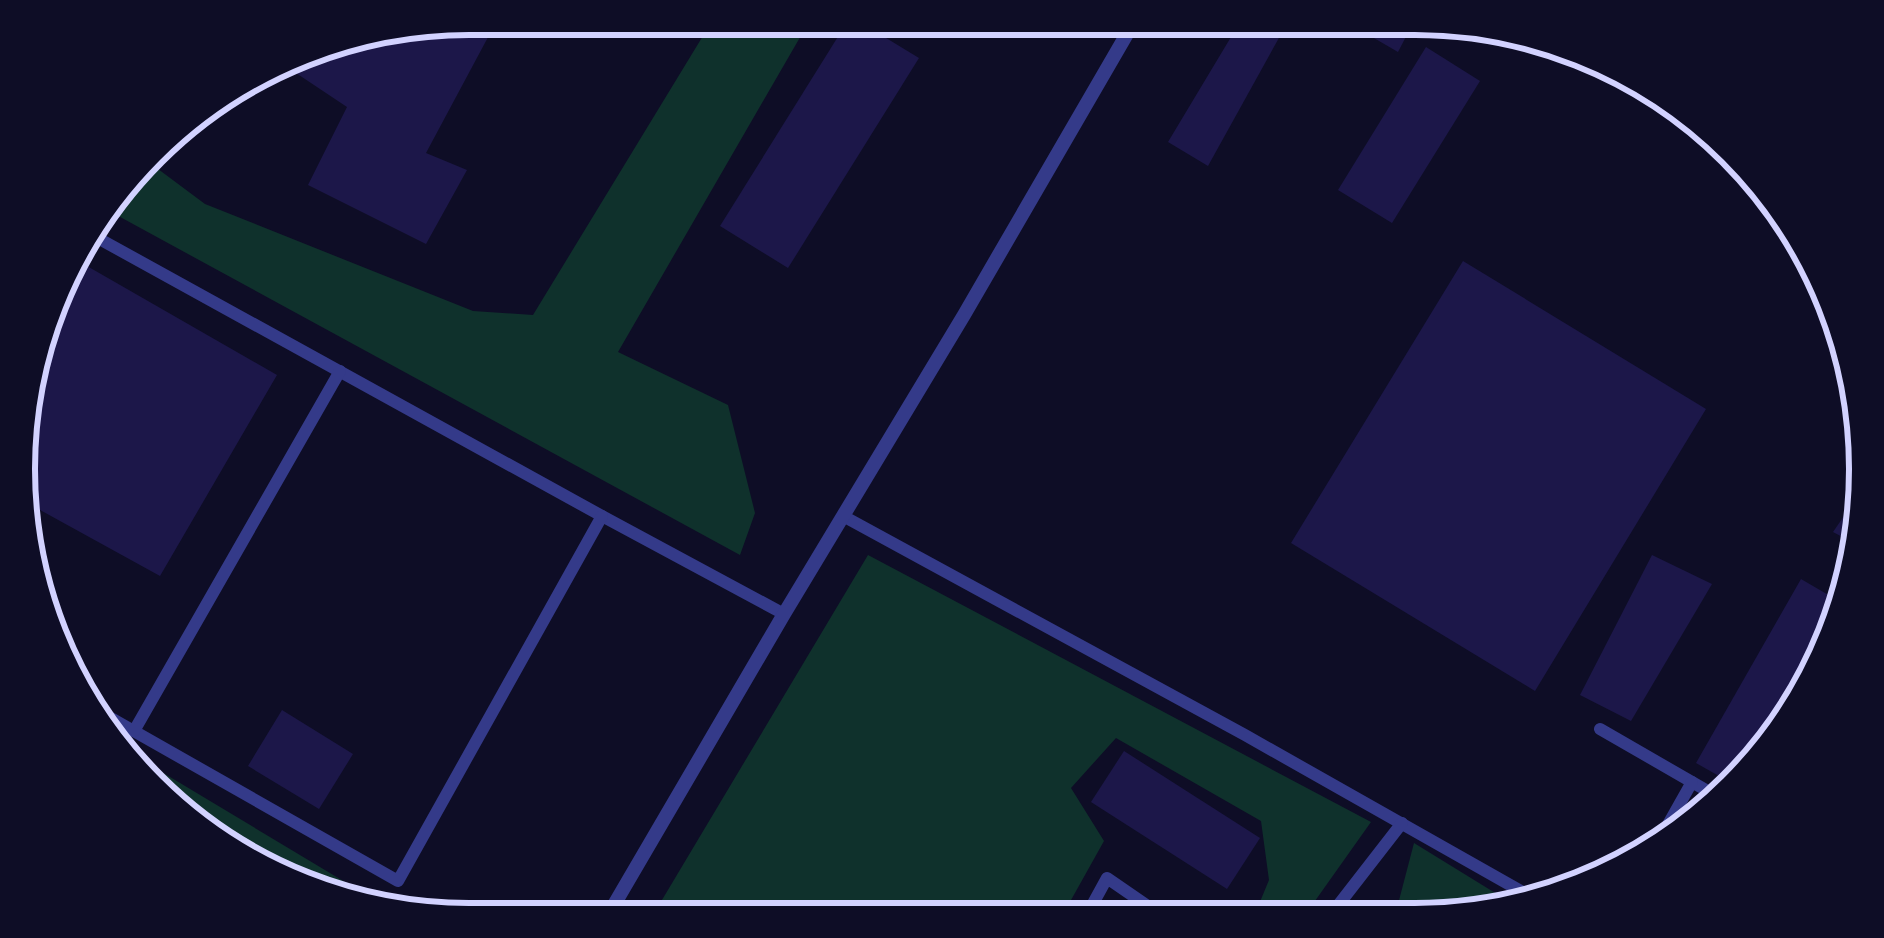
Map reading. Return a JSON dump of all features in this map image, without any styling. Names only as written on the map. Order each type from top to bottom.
[{"type":"street","points":[[615,903],[784,614],[964,315],[1126,35]]},
{"type":"lane","points":[[101,240],[784,614]]},
{"type":"lane","points":[[134,731],[340,372]]},
{"type":"lane","points":[[116,721],[398,881],[602,516]]},
{"type":"lane","points":[[843,516],[1227,725],[1519,890]]},
{"type":"lane","points":[[1600,729],[1706,790]]},
{"type":"lane","points":[[1671,819],[1692,782]]},
{"type":"lane","points":[[1340,903],[1402,824]]},
{"type":"lane","points":[[1093,903],[1107,878],[1143,903]]},
{"type":"green space","points":[[704,35],[801,35],[618,352],[728,405],[755,513],[740,555],[117,215],[157,168],[205,204],[473,311],[533,315]]},
{"type":"green space","points":[[868,555],[1371,822],[1314,903],[1259,903],[1269,880],[1261,821],[1116,738],[1071,788],[1104,841],[1069,903],[660,903]]},
{"type":"green space","points":[[154,768],[353,887],[303,870],[252,845],[205,813]]},
{"type":"green space","points":[[1414,843],[1499,895],[1443,902],[1398,903]]},
{"type":"building","points":[[489,35],[426,153],[467,170],[426,244],[308,185],[347,107],[294,72],[329,58],[384,43],[441,36]]},
{"type":"building","points":[[839,35],[881,35],[919,58],[788,268],[720,226]]},
{"type":"building","points":[[1232,35],[1281,35],[1208,166],[1168,142]]},
{"type":"building","points":[[1369,35],[1407,35],[1398,52]]},
{"type":"building","points":[[1426,47],[1480,81],[1392,223],[1338,190]]},
{"type":"building","points":[[1463,261],[1706,409],[1535,691],[1291,543]]},
{"type":"building","points":[[86,265],[277,375],[160,576],[37,508],[36,441],[43,384],[58,329]]},
{"type":"building","points":[[1846,512],[1843,537],[1833,532]]},
{"type":"building","points":[[1652,555],[1712,584],[1631,721],[1580,695]]},
{"type":"building","points":[[1801,579],[1830,596],[1816,635],[1804,661],[1776,710],[1759,733],[1721,777],[1696,763]]},
{"type":"building","points":[[282,710],[353,754],[319,809],[248,766]]},
{"type":"building","points":[[1124,751],[1260,838],[1227,889],[1091,802]]}]
